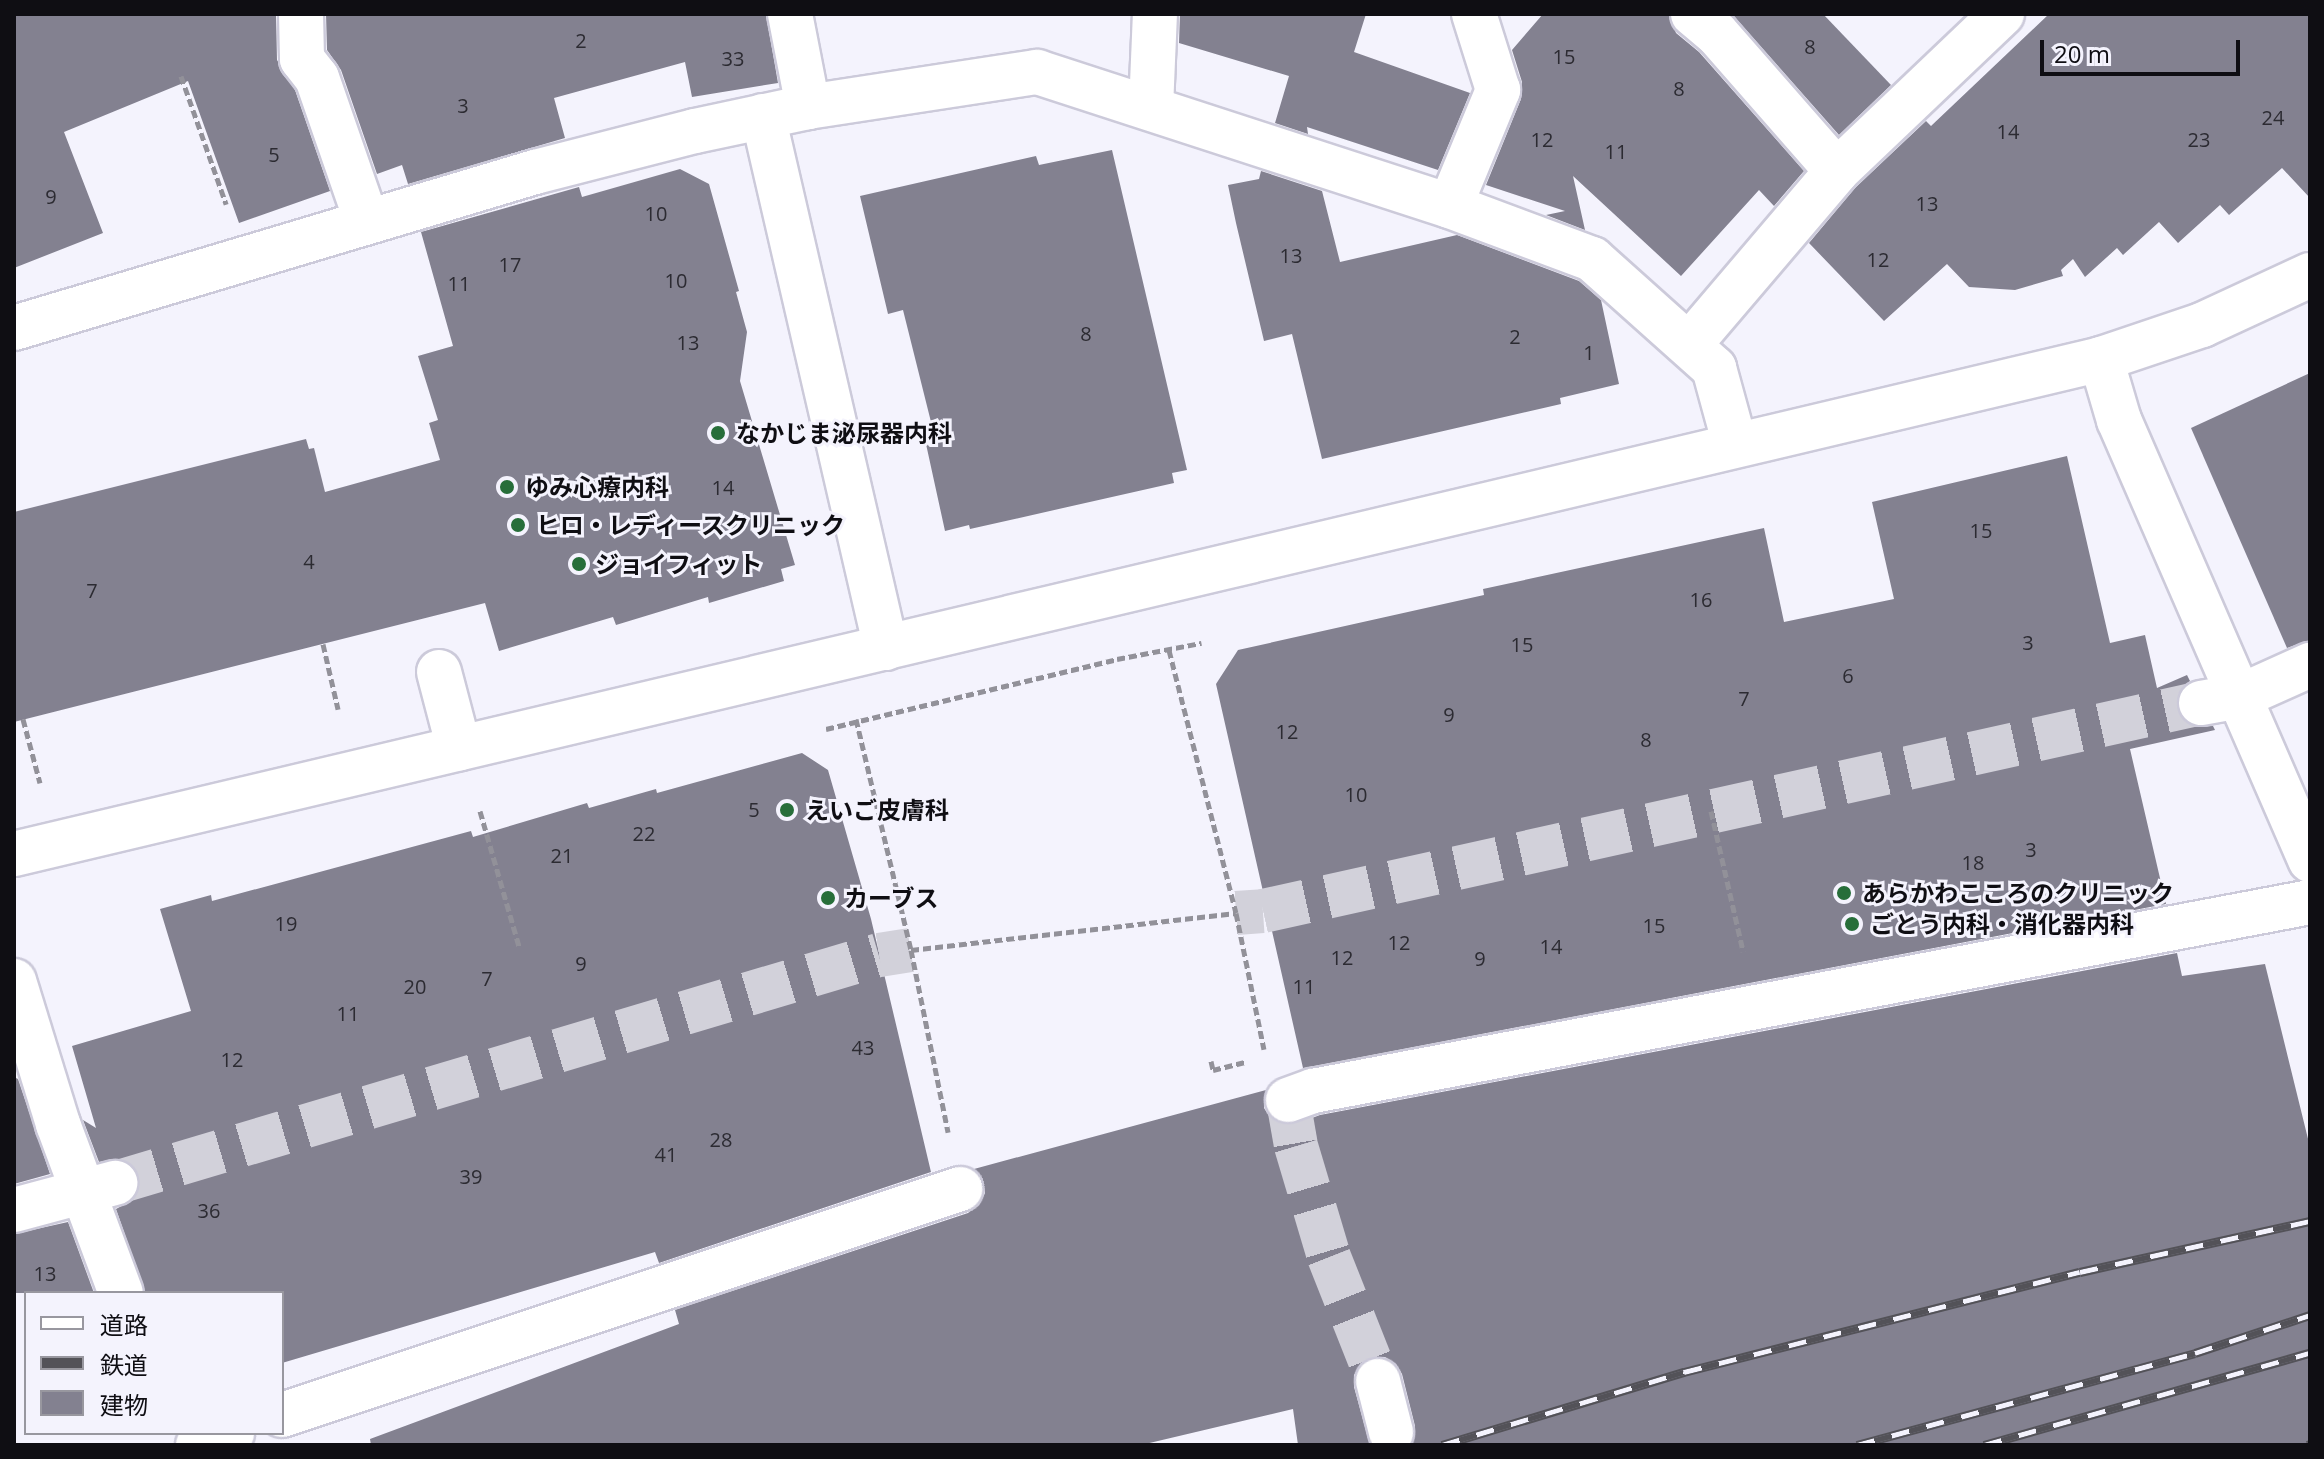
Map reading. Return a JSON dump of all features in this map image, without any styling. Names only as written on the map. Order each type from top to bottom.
[{"type":"street","points":[[301,14],[302,59],[317,78],[367,222]]},
{"type":"street","points":[[790,14],[808,107]]},
{"type":"street","points":[[1151,108],[1155,14]]},
{"type":"street","points":[[1450,206],[1498,90],[1474,14]]},
{"type":"street","points":[[1693,14],[1717,34],[1837,171]]},
{"type":"street","points":[[1689,345],[1837,171],[2002,14]]},
{"type":"street","points":[[14,328],[535,172],[808,107],[1037,72],[1450,206],[1592,259],[1714,368],[1735,445]]},
{"type":"street","points":[[763,116],[886,648]]},
{"type":"street","points":[[14,854],[2101,359],[2202,325],[2310,275]]},
{"type":"street","points":[[2101,359],[2119,420],[2221,699],[2310,860]]},
{"type":"street","points":[[2221,699],[2310,665]]},
{"type":"street","points":[[439,672],[459,748]]},
{"type":"street","points":[[1288,1100],[1313,1091],[2310,902]]},
{"type":"street","points":[[14,981],[58,1124],[99,1187],[121,1291]]},
{"type":"street","points":[[14,1210],[99,1187]]},
{"type":"street","points":[[284,1414],[960,1189]]},
{"type":"street","points":[[1378,1381],[1391,1432]]},
{"type":"street","points":[[198,1445],[226,1435]]},
{"type":"path","points":[[181,76],[245,258]]},
{"type":"path","points":[[826,729],[856,719],[1201,643]]},
{"type":"path","points":[[323,644],[338,709]]},
{"type":"path","points":[[1169,650],[1236,913],[1266,1057],[1288,1100]]},
{"type":"path","points":[[23,719],[40,783]]},
{"type":"path","points":[[856,719],[911,950],[949,1138]]},
{"type":"path","points":[[480,811],[519,946]]},
{"type":"path","points":[[1711,811],[1755,1007]]},
{"type":"path","points":[[911,950],[1236,913]]},
{"type":"path","points":[[1211,1061],[1213,1070],[1266,1057]]},
{"type":"building","points":[[14,14],[276,14],[277,60],[295,90],[330,191],[239,223],[188,81],[64,132],[103,233],[14,268]]},
{"type":"building","points":[[326,14],[766,14],[778,83],[692,97],[685,62],[554,98],[565,138],[408,184],[402,165],[377,174],[341,70],[327,50]]},
{"type":"building","points":[[1180,14],[1366,14],[1354,52],[1470,93],[1438,170],[1307,127],[1308,134],[1275,123],[1289,76],[1179,43]]},
{"type":"building","points":[[1543,14],[1669,14],[1676,33],[1699,52],[1804,171],[1774,206],[1759,190],[1681,276],[1573,176],[1585,230],[1546,215],[1565,211],[1486,185],[1521,99],[1522,82],[1512,50]]},
{"type":"building","points":[[1732,14],[1823,14],[1891,85],[1839,135]]},
{"type":"building","points":[[2049,14],[2310,14],[2310,198],[2282,168],[2229,215],[2220,205],[2178,243],[2159,222],[2123,255],[2117,248],[2085,277],[2073,259],[2061,270],[2063,276],[2015,290],[1969,287],[1947,264],[1884,321],[1809,243],[1855,188],[1926,121],[1931,126]]},
{"type":"building","points":[[1112,150],[1187,470],[1172,473],[1174,483],[970,529],[969,525],[945,531],[926,444],[936,442],[903,310],[888,314],[860,196],[1036,156],[1039,165]]},
{"type":"building","points":[[680,169],[709,184],[739,291],[736,292],[747,332],[740,381],[795,565],[781,569],[784,581],[709,603],[708,597],[616,625],[613,617],[499,651],[485,603],[14,722],[14,512],[306,439],[309,449],[314,448],[325,492],[440,460],[429,423],[438,420],[418,356],[453,346],[421,232],[579,187],[582,197]]},
{"type":"building","points":[[1261,171],[1322,191],[1340,262],[1457,235],[1579,281],[1601,300],[1619,384],[1560,398],[1561,404],[1322,459],[1292,334],[1264,341],[1236,223],[1228,185],[1259,179]]},
{"type":"building","points":[[2310,373],[2310,640],[2287,648],[2191,428]]},
{"type":"building","points":[[2067,456],[2110,643],[2145,635],[2157,688],[2187,675],[2190,681],[2177,695],[2181,718],[2193,727],[2213,726],[2215,730],[2130,749],[2166,904],[1303,1068],[1216,684],[1238,650],[1484,595],[1483,589],[1764,528],[1784,622],[1894,599],[1872,502]]},
{"type":"building","points":[[802,753],[828,770],[871,919],[931,1172],[659,1263],[655,1252],[284,1362],[284,1291],[144,1291],[116,1209],[133,1200],[139,1189],[139,1176],[132,1165],[122,1159],[99,1162],[83,1120],[96,1128],[72,1046],[191,1011],[160,909],[211,895],[212,901],[471,831],[473,837],[587,803],[589,808],[656,789],[657,793]]},
{"type":"building","points":[[2177,953],[2182,976],[2265,964],[2310,1147],[2310,1445],[1411,1445],[1415,1426],[1402,1374],[1396,1364],[1385,1357],[1373,1357],[1361,1363],[1354,1375],[1354,1387],[1370,1445],[1298,1445],[1293,1409],[1141,1445],[371,1445],[370,1439],[679,1324],[675,1310],[968,1213],[979,1205],[985,1193],[983,1180],[974,1169],[1266,1090],[1264,1108],[1271,1119],[1283,1124],[1296,1124],[1320,1115]]},
{"type":"building","points":[[14,1077],[18,1079],[50,1174],[14,1184]]},
{"type":"building","points":[[68,1222],[93,1291],[14,1293],[14,1234]]},
{"type":"tunnel","points":[[1236,913],[1263,911],[2201,703]]},
{"type":"tunnel","points":[[115,1183],[879,955],[911,950]]},
{"type":"tunnel","points":[[1288,1100],[1296,1146],[1329,1257],[1378,1381]]},
{"type":"railway","points":[[1442,1445],[1684,1372],[2080,1272],[2310,1221]]},
{"type":"railway","points":[[1857,1445],[2195,1353],[2310,1315]]},
{"type":"railway","points":[[1984,1445],[2310,1353]]},
{"type":"place","name":"なかじま泌尿器内科","points":[[718,433]]},
{"type":"place","name":"ゆみ心療内科","points":[[507,487]]},
{"type":"place","name":"ヒロ・レディースクリニック","points":[[518,525]]},
{"type":"place","name":"ジョイフィット","points":[[579,564]]},
{"type":"place","name":"えいご皮膚科","points":[[787,810]]},
{"type":"place","name":"あらかわこころのクリニック","points":[[1844,893]]},
{"type":"place","name":"カーブス","points":[[828,898]]},
{"type":"place","name":"ごとう内科・消化器内科","points":[[1852,924]]}]
